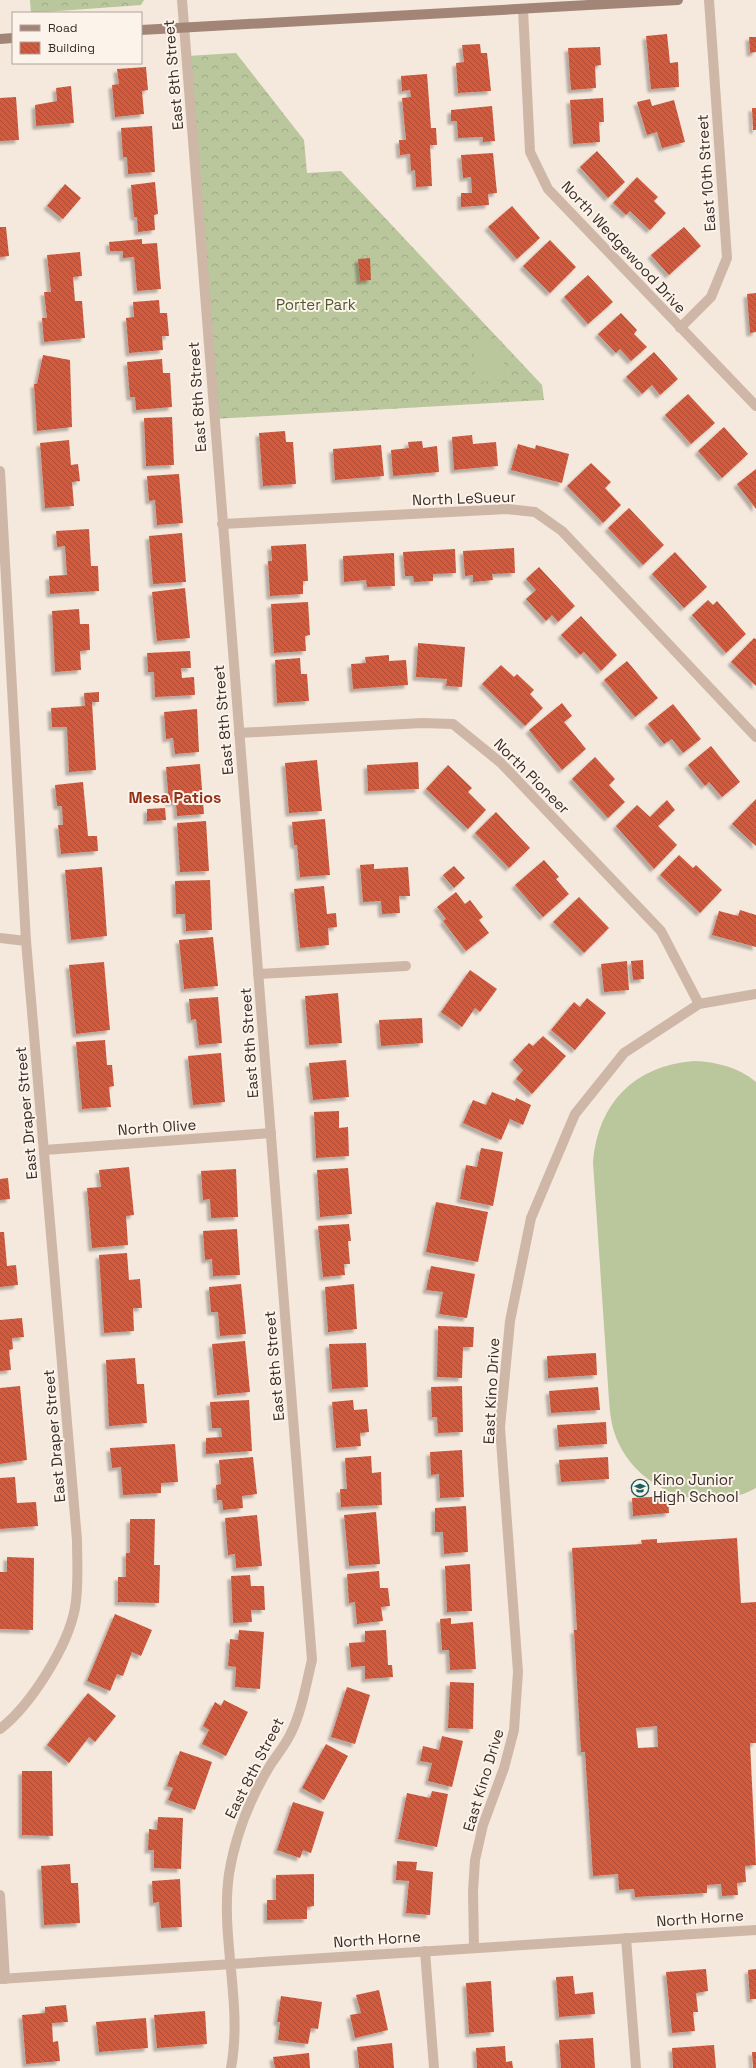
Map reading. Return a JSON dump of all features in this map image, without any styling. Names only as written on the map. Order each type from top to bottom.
[{"type":"main road","points":[[142,30],[678,0]]},
{"type":"main road","points":[[0,39],[12,38]]},
{"type":"street","name":"East 8th Street","points":[[182,0],[188,68],[186,70],[191,114],[312,1660],[303,1698],[291,1733],[268,1769],[253,1797],[237,1838],[229,1875],[228,1904],[230,1964],[234,2015],[233,2056],[231,2068]]},
{"type":"street","name":"East 10th Street","points":[[680,328],[711,297],[727,258],[709,0]]},
{"type":"street","name":"North Wedgewood Drive","points":[[523,8],[530,152],[548,189],[756,406]]},
{"type":"street","name":"East Draper Street","points":[[0,471],[26,941],[45,1150],[77,1540],[75,1608],[65,1638],[34,1693],[0,1729]]},
{"type":"street","name":"North LeSueur","points":[[222,524],[507,509],[535,512],[562,531],[756,737]]},
{"type":"street","name":"North Pioneer","points":[[239,734],[422,723],[453,724],[501,763],[661,931],[699,1004]]},
{"type":"street","points":[[0,938],[26,941]]},
{"type":"street","points":[[258,974],[406,966]]},
{"type":"street","name":"East Kino Drive","points":[[474,1948],[473,1891],[475,1860],[484,1825],[504,1768],[514,1730],[518,1672],[500,1427],[510,1320],[531,1218],[576,1114],[624,1053],[699,1004],[756,994]]},
{"type":"street","name":"North Olive","points":[[45,1150],[271,1133]]},
{"type":"street","points":[[0,1895],[2,1979]]},
{"type":"street","name":"North Horne","points":[[2,1979],[756,1930]]},
{"type":"street","points":[[626,1938],[636,2068]]},
{"type":"street","points":[[425,1951],[434,2068]]},
{"type":"green space","points":[[30,0],[144,0],[141,5],[31,12]]},
{"type":"green space","name":"Porter Park","points":[[236,53],[304,140],[307,173],[341,171],[542,385],[544,400],[214,419],[187,56]]},
{"type":"green space","points":[[502,341],[505,380],[476,382],[473,343]]},
{"type":"green space","points":[[694,1061],[727,1066],[735,1069],[756,1082],[756,1488],[737,1496],[718,1500],[698,1499],[678,1495],[660,1487],[644,1476],[630,1461],[617,1439],[609,1406],[593,1162],[596,1141],[602,1122],[611,1105],[623,1091],[637,1080],[654,1071],[673,1064]]},
{"type":"building","points":[[667,34],[670,63],[678,62],[679,87],[651,89],[646,36]]},
{"type":"building","points":[[749,37],[756,37],[756,52],[750,53]]},
{"type":"building","points":[[480,44],[481,53],[487,53],[491,91],[458,93],[456,63],[464,62],[462,45]]},
{"type":"building","points":[[600,47],[601,65],[595,66],[596,88],[571,90],[568,48]]},
{"type":"building","points":[[146,67],[148,90],[142,91],[144,114],[115,117],[112,85],[119,84],[117,69]]},
{"type":"building","points":[[427,74],[431,128],[436,128],[437,145],[430,145],[432,186],[416,187],[415,170],[411,171],[410,154],[400,155],[399,140],[406,140],[402,98],[411,97],[410,90],[402,91],[401,76]]},
{"type":"building","points":[[71,86],[74,123],[36,126],[35,105],[57,101],[56,88]]},
{"type":"building","points":[[16,97],[19,140],[0,141],[0,98]]},
{"type":"building","points":[[603,98],[604,122],[599,122],[600,142],[573,144],[570,100]]},
{"type":"building","points":[[650,99],[652,106],[674,100],[685,142],[662,148],[657,132],[647,135],[637,102]]},
{"type":"building","points":[[492,106],[495,141],[483,142],[483,137],[458,138],[457,121],[451,121],[451,110]]},
{"type":"building","points":[[752,108],[756,108],[756,130],[753,130]]},
{"type":"building","points":[[152,126],[155,172],[128,174],[127,157],[123,157],[121,128]]},
{"type":"building","points":[[597,151],[625,182],[608,198],[580,167]]},
{"type":"building","points":[[493,153],[497,193],[488,194],[489,205],[461,207],[461,193],[472,193],[471,177],[463,178],[461,155]]},
{"type":"building","points":[[637,177],[658,197],[654,201],[666,213],[650,230],[630,211],[626,215],[613,203]]},
{"type":"building","points":[[155,182],[158,214],[154,215],[155,230],[138,232],[137,217],[134,217],[131,185]]},
{"type":"building","points":[[65,184],[81,198],[63,219],[47,206]]},
{"type":"building","points":[[512,206],[540,238],[517,259],[488,227]]},
{"type":"building","points":[[0,227],[6,227],[9,256],[0,257]]},
{"type":"building","points":[[684,227],[701,246],[669,275],[651,255]]},
{"type":"building","points":[[142,239],[142,244],[157,243],[161,289],[137,291],[134,257],[123,258],[123,251],[110,251],[109,242]]},
{"type":"building","points":[[550,240],[576,267],[550,293],[523,266]]},
{"type":"building","points":[[80,252],[82,276],[73,277],[75,301],[82,301],[85,338],[44,342],[42,318],[47,318],[44,292],[51,292],[47,255]]},
{"type":"building","points":[[370,258],[371,280],[360,281],[358,259]]},
{"type":"building","points":[[588,275],[613,302],[588,324],[564,297]]},
{"type":"building","points":[[756,293],[756,332],[750,333],[747,294]]},
{"type":"building","points":[[159,300],[160,313],[167,313],[169,336],[162,336],[163,350],[129,353],[126,318],[134,317],[133,302]]},
{"type":"building","points":[[621,313],[637,330],[634,334],[647,347],[631,361],[620,349],[616,353],[598,334]]},
{"type":"building","points":[[654,352],[678,379],[660,395],[652,385],[642,394],[626,377]]},
{"type":"building","points":[[43,355],[70,360],[72,427],[37,431],[34,384],[37,384]]},
{"type":"building","points":[[162,359],[163,373],[170,373],[172,407],[136,410],[135,397],[130,397],[127,362]]},
{"type":"building","points":[[688,394],[715,423],[691,444],[665,415]]},
{"type":"building","points":[[172,417],[174,465],[146,466],[144,418]]},
{"type":"building","points":[[724,427],[748,454],[722,478],[698,451]]},
{"type":"building","points":[[285,431],[286,442],[293,442],[296,484],[263,486],[259,433]]},
{"type":"building","points":[[472,435],[473,444],[496,442],[498,466],[454,470],[452,437]]},
{"type":"building","points":[[69,440],[71,465],[78,464],[80,481],[72,482],[74,506],[45,508],[40,443]]},
{"type":"building","points":[[422,441],[423,448],[437,446],[439,472],[393,476],[391,450],[409,448],[408,442]]},
{"type":"building","points":[[518,444],[535,449],[536,445],[569,454],[562,483],[511,470]]},
{"type":"building","points":[[381,445],[384,476],[335,480],[333,449]]},
{"type":"building","points":[[591,463],[611,482],[605,488],[621,505],[603,523],[567,486]]},
{"type":"building","points":[[756,469],[756,509],[737,484]]},
{"type":"building","points":[[179,474],[183,523],[157,525],[155,500],[149,501],[147,476]]},
{"type":"building","points":[[629,508],[664,545],[643,565],[608,528]]},
{"type":"building","points":[[89,529],[91,566],[98,566],[99,591],[50,594],[49,576],[67,575],[65,546],[57,547],[56,531]]},
{"type":"building","points":[[182,533],[186,582],[153,584],[149,536]]},
{"type":"building","points":[[306,544],[308,581],[303,581],[303,594],[270,596],[268,561],[272,561],[271,546]]},
{"type":"building","points":[[514,548],[515,573],[492,574],[493,580],[473,582],[473,575],[465,576],[463,551]]},
{"type":"building","points":[[455,549],[456,573],[433,574],[433,581],[414,582],[413,576],[405,576],[403,552]]},
{"type":"building","points":[[675,552],[707,587],[684,608],[652,574]]},
{"type":"building","points":[[394,553],[395,586],[367,587],[366,580],[344,582],[343,556]]},
{"type":"building","points":[[539,567],[575,606],[558,622],[552,615],[546,621],[526,599],[536,590],[526,579]]},
{"type":"building","points":[[185,588],[190,638],[157,641],[152,592]]},
{"type":"building","points":[[708,600],[713,605],[717,601],[746,634],[726,653],[692,615]]},
{"type":"building","points":[[308,602],[310,635],[305,636],[306,651],[274,653],[271,604]]},
{"type":"building","points":[[79,609],[80,624],[89,624],[90,650],[80,651],[81,670],[55,672],[52,611]]},
{"type":"building","points":[[581,616],[617,655],[601,671],[584,652],[580,655],[561,635]]},
{"type":"building","points":[[754,638],[756,639],[756,686],[731,662]]},
{"type":"building","points":[[418,643],[465,647],[462,687],[446,686],[447,679],[416,677]]},
{"type":"building","points":[[190,651],[191,668],[181,668],[182,678],[194,677],[195,695],[155,697],[154,672],[148,672],[147,653]]},
{"type":"building","points":[[389,655],[389,661],[406,660],[408,685],[353,689],[351,664],[366,663],[365,657]]},
{"type":"building","points":[[300,658],[301,674],[307,674],[309,701],[277,703],[275,660]]},
{"type":"building","points":[[627,661],[658,698],[635,717],[604,680]]},
{"type":"building","points":[[501,665],[514,677],[517,674],[534,690],[530,694],[543,708],[525,726],[482,684]]},
{"type":"building","points":[[99,692],[99,702],[92,702],[96,770],[69,772],[67,727],[52,727],[51,708],[85,706],[84,693]]},
{"type":"building","points":[[562,703],[572,716],[564,722],[586,749],[562,770],[529,730]]},
{"type":"building","points":[[673,704],[701,739],[683,753],[672,739],[664,744],[648,724]]},
{"type":"building","points":[[197,709],[199,752],[175,754],[173,738],[166,739],[164,712]]},
{"type":"building","points":[[711,746],[740,782],[722,797],[709,782],[705,786],[688,765]]},
{"type":"building","points":[[595,757],[615,779],[609,785],[625,802],[608,818],[572,779]]},
{"type":"building","points":[[317,760],[322,811],[289,813],[285,763]]},
{"type":"building","points":[[418,762],[419,789],[368,791],[367,765]]},
{"type":"building","points":[[200,764],[204,814],[177,816],[176,802],[169,803],[166,767]]},
{"type":"building","points":[[448,765],[472,788],[468,792],[486,810],[468,829],[426,789]]},
{"type":"building","points":[[83,782],[88,836],[97,836],[98,851],[61,854],[58,825],[63,825],[62,806],[57,806],[55,785]]},
{"type":"building","points":[[756,799],[756,846],[732,824]]},
{"type":"building","points":[[667,800],[675,810],[658,826],[677,845],[654,869],[616,826],[637,805],[650,817]]},
{"type":"building","points":[[165,808],[166,820],[147,821],[147,809]]},
{"type":"building","points":[[496,812],[530,848],[509,868],[475,833]]},
{"type":"building","points":[[325,819],[330,875],[300,877],[297,845],[294,845],[292,822]]},
{"type":"building","points":[[206,821],[209,871],[180,872],[177,823]]},
{"type":"building","points":[[679,855],[693,868],[696,865],[722,890],[700,913],[660,875]]},
{"type":"building","points":[[544,860],[559,877],[556,879],[569,894],[543,917],[515,885]]},
{"type":"building","points":[[374,864],[374,869],[408,867],[410,896],[399,896],[400,913],[382,914],[381,901],[363,902],[360,865]]},
{"type":"building","points":[[454,866],[465,878],[454,888],[443,875]]},
{"type":"building","points":[[102,867],[107,936],[71,940],[65,870]]},
{"type":"building","points":[[210,880],[212,930],[186,931],[185,914],[176,914],[175,881]]},
{"type":"building","points":[[324,886],[327,914],[336,913],[337,927],[328,928],[329,945],[300,948],[294,889]]},
{"type":"building","points":[[456,892],[465,904],[470,900],[483,917],[479,920],[489,933],[466,951],[443,921],[446,919],[437,907]]},
{"type":"building","points":[[579,897],[609,928],[584,953],[553,922]]},
{"type":"building","points":[[740,910],[756,915],[756,947],[712,935],[719,911],[738,916]]},
{"type":"building","points":[[213,937],[218,986],[184,989],[179,940]]},
{"type":"building","points":[[643,960],[644,979],[633,980],[631,961]]},
{"type":"building","points":[[627,961],[629,990],[604,992],[601,964]]},
{"type":"building","points":[[104,962],[110,1030],[76,1034],[69,965]]},
{"type":"building","points":[[470,970],[497,989],[480,1012],[475,1008],[462,1027],[441,1012]]},
{"type":"building","points":[[338,993],[342,1043],[309,1045],[305,996]]},
{"type":"building","points":[[218,997],[222,1043],[199,1045],[196,1019],[191,1020],[189,999]]},
{"type":"building","points":[[587,998],[606,1013],[575,1050],[551,1030],[574,1002],[580,1007]]},
{"type":"building","points":[[422,1018],[423,1043],[381,1046],[379,1020]]},
{"type":"building","points":[[543,1036],[566,1056],[532,1094],[516,1079],[523,1070],[513,1060],[529,1043],[533,1046]]},
{"type":"building","points":[[105,1040],[107,1065],[112,1065],[114,1086],[109,1087],[111,1107],[82,1109],[76,1042]]},
{"type":"building","points":[[221,1053],[225,1102],[193,1105],[188,1056]]},
{"type":"building","points":[[346,1060],[349,1097],[313,1100],[309,1063]]},
{"type":"building","points":[[492,1092],[515,1101],[516,1098],[531,1105],[523,1125],[510,1119],[501,1140],[463,1123],[473,1100],[486,1105]]},
{"type":"building","points":[[339,1111],[339,1128],[348,1127],[349,1156],[316,1158],[314,1112]]},
{"type":"building","points":[[481,1148],[503,1152],[493,1206],[460,1199],[466,1165],[477,1167]]},
{"type":"building","points":[[129,1167],[134,1215],[126,1216],[128,1245],[92,1248],[87,1188],[101,1187],[99,1170]]},
{"type":"building","points":[[348,1168],[352,1214],[320,1217],[317,1170]]},
{"type":"building","points":[[236,1169],[238,1217],[211,1218],[210,1199],[203,1200],[201,1171]]},
{"type":"building","points":[[8,1178],[10,1199],[0,1200],[0,1179]]},
{"type":"building","points":[[436,1202],[488,1212],[478,1262],[426,1252]]},
{"type":"building","points":[[349,1224],[351,1241],[348,1241],[350,1264],[344,1264],[345,1275],[323,1277],[318,1226]]},
{"type":"building","points":[[237,1229],[240,1275],[213,1276],[212,1259],[205,1260],[203,1231]]},
{"type":"building","points":[[0,1232],[4,1232],[7,1266],[16,1265],[18,1285],[0,1287]]},
{"type":"building","points":[[127,1253],[129,1280],[140,1279],[142,1308],[133,1308],[134,1331],[104,1333],[99,1255]]},
{"type":"building","points":[[431,1266],[475,1274],[467,1318],[439,1314],[443,1292],[426,1290]]},
{"type":"building","points":[[241,1284],[246,1334],[220,1336],[218,1312],[211,1312],[209,1287]]},
{"type":"building","points":[[354,1284],[357,1329],[328,1332],[325,1287]]},
{"type":"building","points":[[22,1318],[24,1337],[12,1338],[13,1349],[9,1350],[11,1370],[0,1371],[0,1320]]},
{"type":"building","points":[[438,1326],[474,1327],[473,1347],[463,1347],[462,1378],[437,1377]]},
{"type":"building","points":[[245,1341],[250,1392],[217,1395],[212,1344]]},
{"type":"building","points":[[366,1343],[368,1387],[332,1389],[329,1344]]},
{"type":"building","points":[[596,1353],[597,1375],[548,1378],[547,1356]]},
{"type":"building","points":[[135,1358],[137,1384],[144,1384],[147,1423],[109,1426],[106,1360]]},
{"type":"building","points":[[20,1386],[27,1460],[0,1464],[0,1388]]},
{"type":"building","points":[[462,1386],[463,1432],[438,1433],[437,1417],[432,1417],[431,1387]]},
{"type":"building","points":[[598,1387],[600,1410],[551,1413],[549,1391]]},
{"type":"building","points":[[249,1400],[252,1451],[206,1454],[206,1438],[222,1437],[221,1428],[212,1428],[210,1402]]},
{"type":"building","points":[[353,1400],[354,1410],[367,1409],[369,1432],[360,1433],[361,1446],[336,1448],[332,1402]]},
{"type":"building","points":[[606,1422],[607,1444],[559,1447],[557,1425]]},
{"type":"building","points":[[175,1444],[178,1482],[161,1483],[161,1493],[123,1495],[121,1467],[112,1468],[110,1448]]},
{"type":"building","points":[[462,1450],[464,1497],[440,1498],[439,1474],[431,1475],[430,1452]]},
{"type":"building","points":[[371,1456],[372,1473],[381,1472],[382,1505],[341,1507],[340,1489],[347,1489],[345,1458]]},
{"type":"building","points":[[253,1457],[257,1494],[242,1496],[243,1508],[223,1510],[222,1500],[217,1500],[216,1485],[221,1484],[219,1460]]},
{"type":"building","points":[[608,1457],[609,1479],[561,1482],[559,1460]]},
{"type":"building","points":[[15,1477],[17,1503],[36,1502],[38,1526],[0,1529],[0,1478]]},
{"type":"building","points":[[668,1496],[669,1513],[633,1516],[632,1498]]},
{"type":"building","points":[[466,1506],[468,1552],[444,1554],[443,1532],[435,1532],[435,1508]]},
{"type":"building","points":[[376,1512],[380,1564],[349,1566],[344,1515]]},
{"type":"building","points":[[257,1515],[262,1566],[236,1568],[235,1554],[228,1555],[225,1518]]},
{"type":"building","points":[[130,1519],[155,1519],[154,1565],[160,1565],[159,1603],[118,1602],[118,1577],[126,1577],[126,1553],[130,1553]]},
{"type":"building","points":[[737,1538],[741,1603],[756,1602],[756,1743],[750,1743],[756,1865],[745,1866],[746,1882],[737,1883],[738,1895],[722,1896],[721,1884],[707,1885],[707,1893],[635,1897],[634,1889],[619,1890],[618,1874],[593,1876],[585,1752],[581,1752],[574,1630],[577,1630],[572,1548],[642,1544],[641,1540],[657,1539],[657,1543]],"holes":[[[657,1726],[658,1747],[638,1748],[636,1728]]]},
{"type":"building","points":[[7,1557],[34,1558],[33,1630],[0,1629],[0,1572],[7,1572]]},
{"type":"building","points":[[470,1564],[472,1611],[447,1612],[445,1566]]},
{"type":"building","points":[[379,1571],[380,1588],[388,1588],[390,1606],[381,1607],[383,1621],[357,1624],[355,1602],[349,1603],[347,1574]]},
{"type":"building","points":[[250,1575],[251,1586],[264,1586],[265,1610],[251,1610],[252,1622],[233,1623],[231,1576]]},
{"type":"building","points":[[115,1614],[152,1630],[141,1656],[132,1652],[123,1676],[117,1674],[110,1691],[87,1681]]},
{"type":"building","points":[[451,1618],[451,1624],[473,1622],[476,1669],[450,1670],[449,1650],[442,1650],[440,1619]]},
{"type":"building","points":[[239,1630],[264,1632],[260,1689],[235,1687],[236,1667],[228,1666],[230,1639],[238,1640]]},
{"type":"building","points":[[386,1630],[388,1665],[392,1665],[393,1677],[365,1679],[365,1666],[351,1667],[349,1643],[365,1642],[365,1631]]},
{"type":"building","points":[[450,1682],[474,1683],[473,1729],[448,1728]]},
{"type":"building","points":[[347,1687],[370,1695],[355,1744],[331,1737]]},
{"type":"building","points":[[88,1693],[116,1716],[95,1742],[89,1737],[69,1763],[47,1745]]},
{"type":"building","points":[[224,1700],[248,1712],[226,1756],[202,1744],[209,1730],[203,1726],[215,1702],[221,1706]]},
{"type":"building","points":[[442,1736],[463,1741],[452,1787],[428,1781],[432,1763],[420,1761],[423,1746],[439,1750]]},
{"type":"building","points":[[326,1744],[348,1756],[324,1800],[302,1788]]},
{"type":"building","points":[[180,1751],[212,1762],[195,1810],[168,1800],[173,1788],[167,1786]]},
{"type":"building","points":[[22,1771],[52,1771],[53,1836],[22,1835]]},
{"type":"building","points":[[432,1791],[448,1794],[437,1847],[398,1839],[407,1793],[430,1798]]},
{"type":"building","points":[[293,1802],[324,1812],[311,1853],[303,1850],[300,1858],[277,1850]]},
{"type":"building","points":[[158,1817],[183,1818],[181,1869],[154,1868],[154,1850],[148,1850],[149,1829],[157,1830]]},
{"type":"building","points":[[397,1861],[417,1862],[416,1870],[433,1872],[430,1915],[406,1913],[409,1881],[396,1880]]},
{"type":"building","points":[[70,1864],[71,1883],[78,1883],[80,1923],[44,1925],[41,1866]]},
{"type":"building","points":[[314,1874],[314,1906],[307,1907],[307,1919],[267,1920],[267,1900],[276,1900],[276,1875]]},
{"type":"building","points":[[180,1879],[182,1927],[161,1928],[159,1902],[153,1903],[152,1881]]},
{"type":"building","points":[[706,1969],[708,1991],[696,1993],[698,2012],[693,2012],[695,2031],[672,2033],[666,1972]]},
{"type":"building","points":[[756,1969],[756,1999],[750,1999],[748,1970]]},
{"type":"building","points":[[573,1976],[575,1994],[593,1992],[595,2014],[559,2017],[556,1977]]},
{"type":"building","points":[[491,1981],[494,2032],[469,2034],[466,1983]]},
{"type":"building","points":[[379,1990],[388,2030],[355,2038],[350,2015],[361,2013],[356,1995]]},
{"type":"building","points":[[281,1996],[322,2002],[318,2029],[311,2028],[308,2044],[278,2040],[280,2022],[277,2022]]},
{"type":"building","points":[[66,2005],[68,2022],[52,2023],[53,2042],[58,2041],[60,2061],[26,2064],[22,2015],[45,2013],[45,2007]]},
{"type":"building","points":[[205,2011],[207,2044],[157,2048],[154,2015]]},
{"type":"building","points":[[146,2018],[148,2048],[99,2052],[96,2022]]},
{"type":"building","points":[[593,2038],[595,2068],[561,2068],[559,2040]]},
{"type":"building","points":[[392,2043],[394,2068],[359,2068],[357,2047]]},
{"type":"building","points":[[714,2045],[716,2068],[673,2068],[672,2048]]},
{"type":"building","points":[[505,2046],[506,2062],[512,2061],[513,2068],[477,2068],[476,2048]]},
{"type":"building","points":[[752,2052],[756,2052],[756,2068],[753,2068]]},
{"type":"building","points":[[309,2053],[310,2068],[275,2068],[273,2057]]},
{"type":"place","name":"Kino Junior High School","points":[[640,1488]]},
{"type":"district","name":"Mesa Patios","points":[[175,797]]}]
